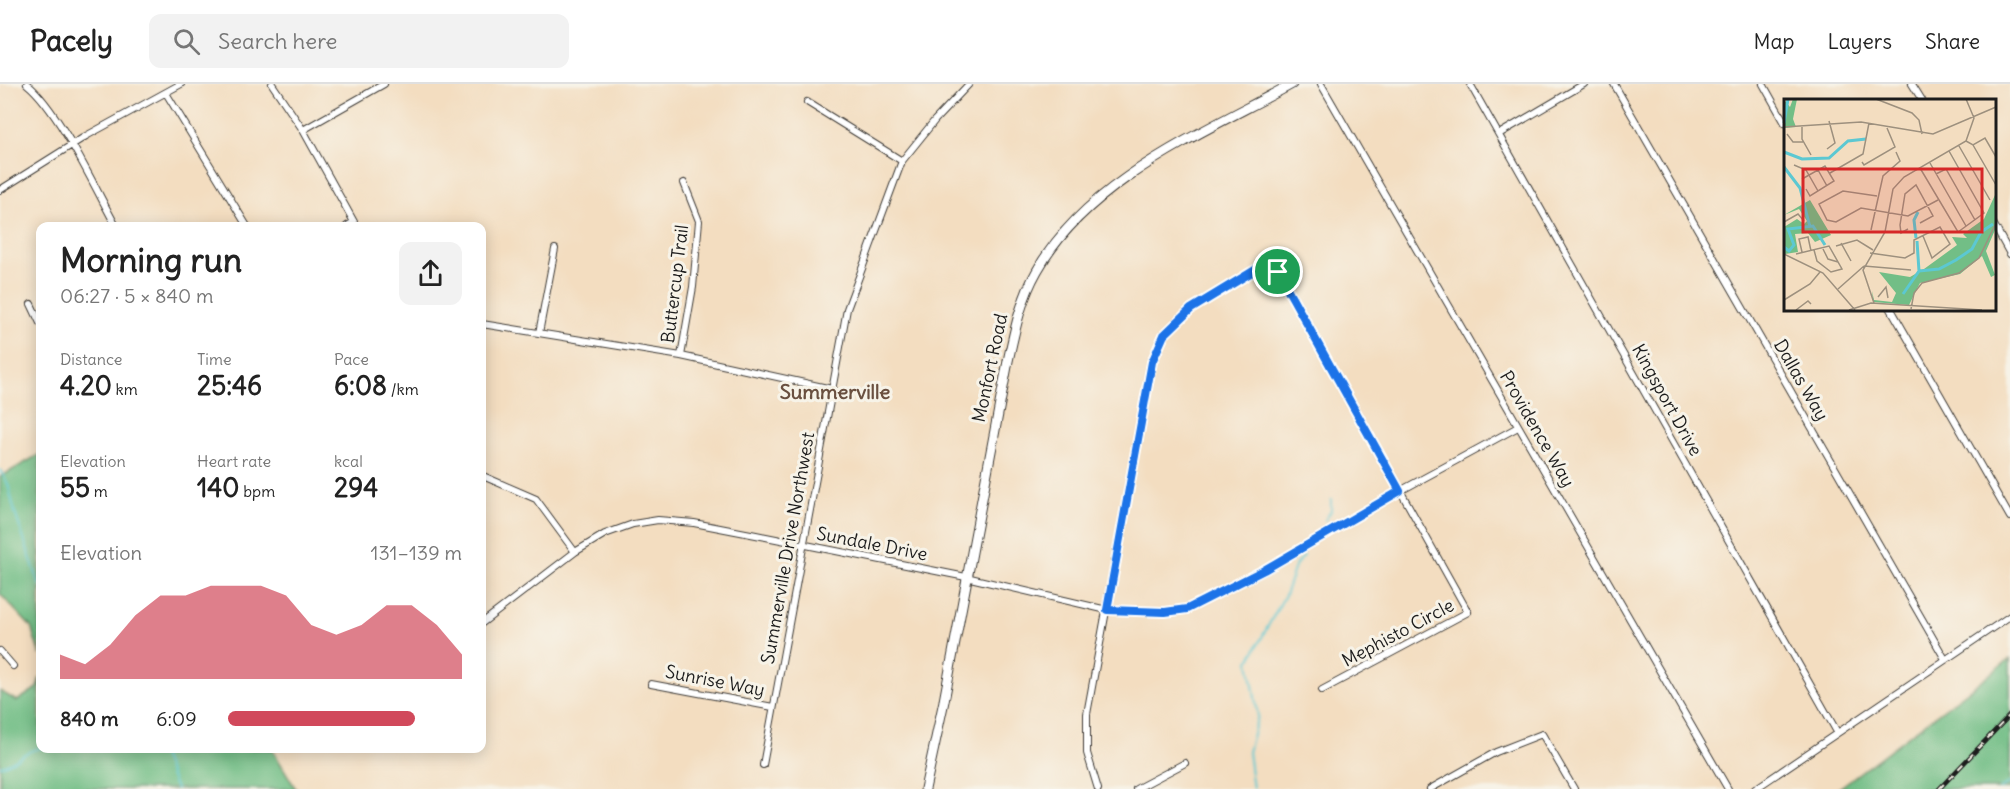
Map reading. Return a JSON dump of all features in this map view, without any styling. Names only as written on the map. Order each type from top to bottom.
[{"type":"street","points":[[27,84],[38,93],[114,222]]},
{"type":"street","points":[[0,190],[71,146],[181,84]]},
{"type":"street","points":[[272,84],[303,130],[354,222]]},
{"type":"street","points":[[303,130],[384,84]]},
{"type":"street","name":"Summerville Drive Northwest","points":[[763,765],[848,309],[903,161],[935,120],[969,84]]},
{"type":"street","name":"Monfort Road","points":[[925,789],[1019,310],[1038,269],[1069,228],[1109,190],[1148,164],[1292,84]]},
{"type":"street","name":"Providence Way","points":[[1321,84],[1728,789]]},
{"type":"street","name":"Kingsport Drive","points":[[1470,84],[1837,732]]},
{"type":"street","points":[[1499,134],[1584,84]]},
{"type":"street","name":"Dallas Way","points":[[1614,84],[1945,659]]},
{"type":"street","points":[[1763,84],[1784,121]]},
{"type":"street","points":[[1912,84],[1921,99]]},
{"type":"street","points":[[166,93],[245,222]]},
{"type":"street","points":[[807,102],[903,161]]},
{"type":"street","name":"Buttercup Trail","points":[[681,356],[693,287],[699,221],[684,183]]},
{"type":"street","points":[[1995,226],[2007,240],[2010,254]]},
{"type":"street","points":[[539,333],[555,249]]},
{"type":"street","name":"Mephisto Circle","points":[[1098,789],[1090,771],[1085,736],[1152,362],[1164,335],[1191,309],[1260,267],[1271,264],[1278,272],[1468,612],[1322,690]]},
{"type":"street","points":[[31,304],[36,315]]},
{"type":"street","points":[[1892,310],[2010,517]]},
{"type":"street","points":[[486,325],[681,356],[832,389]]},
{"type":"street","name":"Sundale Drive","points":[[486,620],[575,552],[605,534],[633,524],[658,520],[694,523],[966,577],[1107,610],[1165,612],[1187,609],[1264,570],[1400,491],[1518,427]]},
{"type":"street","points":[[486,477],[536,499],[575,552]]},
{"type":"street","points":[[1755,789],[2010,616]]},
{"type":"street","points":[[0,651],[13,666]]},
{"type":"street","name":"Sunrise Way","points":[[651,684],[773,707]]},
{"type":"street","points":[[1430,789],[1496,752],[1542,734],[1574,789]]},
{"type":"street","points":[[1136,789],[1185,763]]},
{"type":"green space","points":[[36,456],[36,643],[31,627],[0,594],[0,477]]},
{"type":"green space","points":[[2010,659],[2010,789],[1838,789]]},
{"type":"green space","points":[[36,689],[36,753],[274,753],[296,789],[0,789],[0,691],[17,701]]},
{"type":"waterway","points":[[0,470],[8,484],[15,513],[36,574]]},
{"type":"waterway","points":[[1325,520],[1331,511],[1331,500]]},
{"type":"waterway","points":[[1253,789],[1248,752],[1258,716],[1249,661],[1285,595],[1296,564],[1304,556]]},
{"type":"waterway","points":[[0,766],[36,749]]},
{"type":"waterway","points":[[161,753],[176,789]]},
{"type":"waterway","points":[[2000,789],[2010,783]]},
{"type":"railway","points":[[1939,789],[2010,715]]},
{"type":"district","name":"Summerville","points":[[835,392]]},
{"type":"route","points":[[1271,264],[1278,272],[1400,491],[1264,570],[1187,609],[1165,612],[1107,610],[1152,362],[1164,335],[1191,309],[1260,267],[1271,264]]}]
